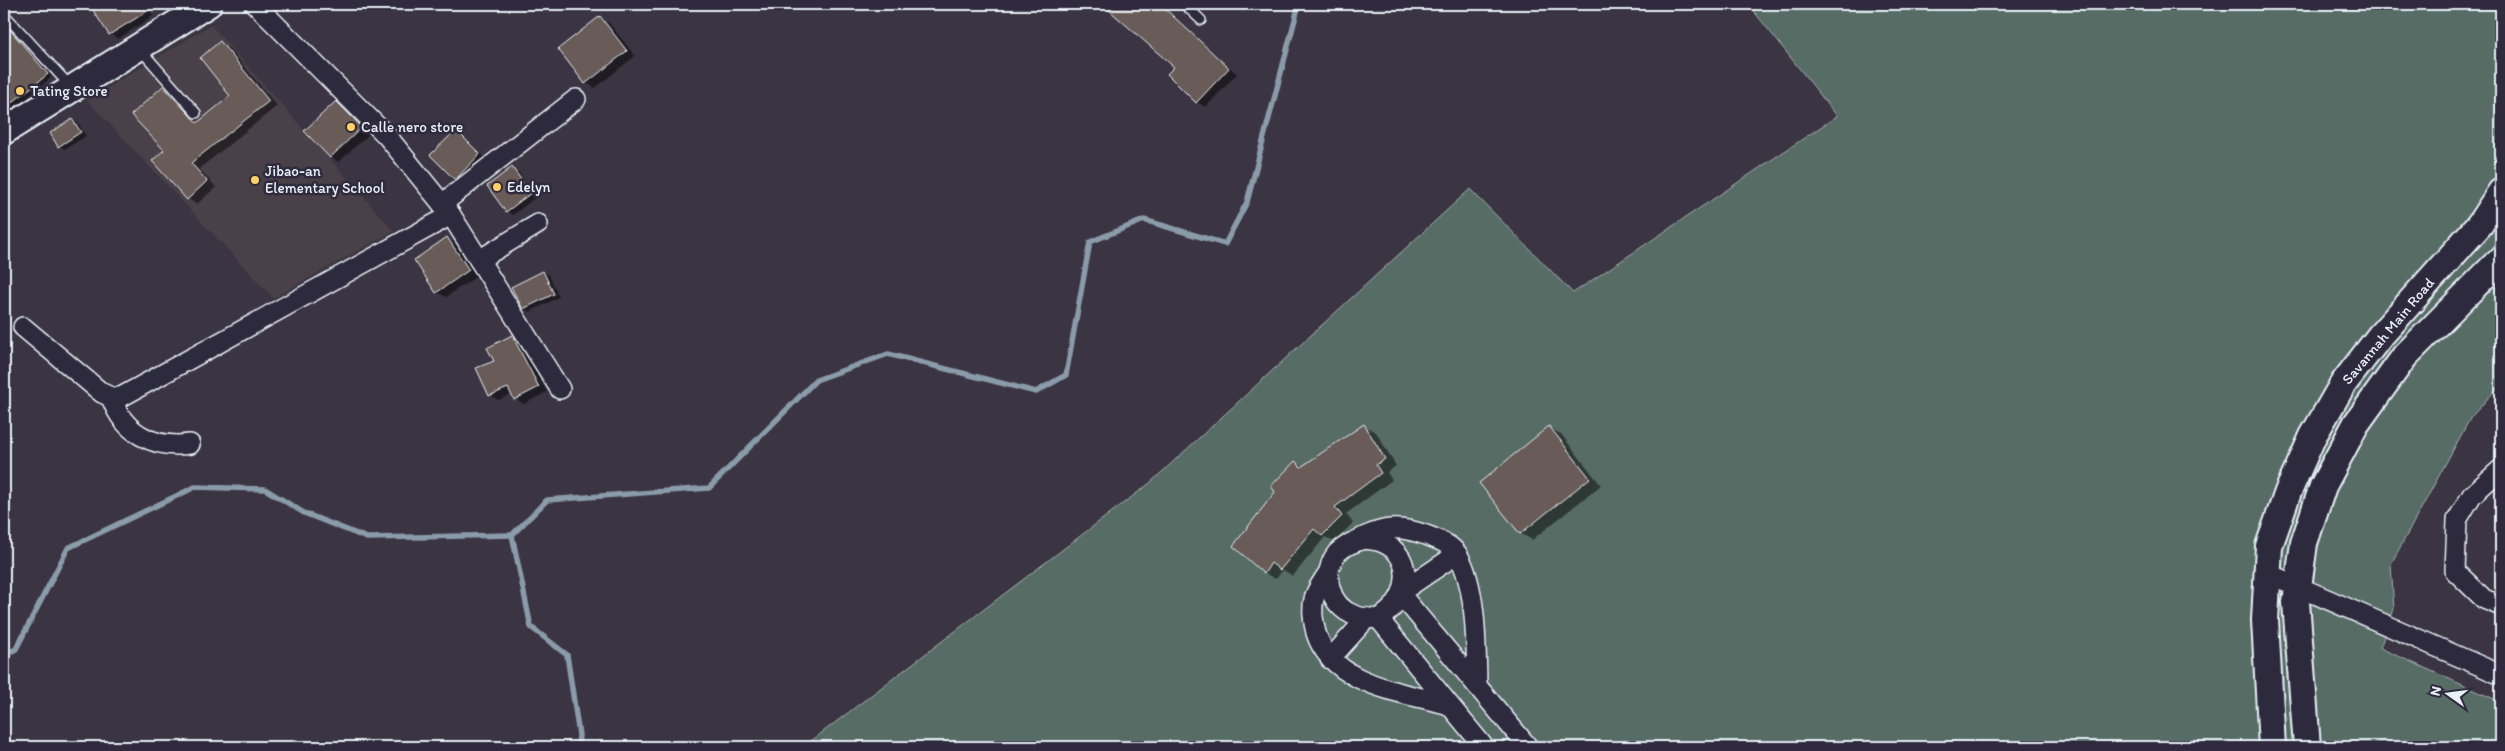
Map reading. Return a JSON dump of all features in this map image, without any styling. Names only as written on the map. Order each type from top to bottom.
[{"type":"street","points":[[4,131],[208,4]]},
{"type":"street","points":[[256,4],[388,136],[447,209],[560,389]]},
{"type":"street","points":[[23,327],[102,393],[111,397],[121,397],[447,209],[576,99]]},
{"type":"street","name":"Savannah Main Road","points":[[2272,747],[2265,620],[2267,573],[2269,546],[2288,492],[2313,436],[2343,384],[2380,336],[2480,224],[2501,192]]},
{"type":"street","points":[[479,260],[538,224]]},
{"type":"street","name":"Savannah Main Road","points":[[2307,747],[2296,602],[2304,543],[2323,486],[2356,424],[2405,356],[2501,259]]},
{"type":"street","points":[[111,397],[116,413],[143,438],[174,446],[190,444]]},
{"type":"street","points":[[2501,469],[2472,495],[2457,520],[2454,571],[2484,599],[2501,606]]},
{"type":"street","points":[[1449,705],[1358,678],[1330,659],[1320,644],[1312,619],[1314,598],[1337,554],[1349,544],[1379,529],[1408,529],[1441,540],[1457,554],[1467,580],[1476,633],[1477,684]]},
{"type":"street","points":[[1349,544],[1365,539],[1381,542],[1396,552],[1406,574],[1403,593],[1477,684],[1520,744]]},
{"type":"street","points":[[1330,659],[1373,618],[1395,606],[1403,593],[1457,554]]},
{"type":"street","points":[[1329,571],[1329,586],[1336,603],[1353,615],[1373,618],[1484,747]]},
{"type":"street","points":[[2267,573],[2501,675]]},
{"type":"lane","points":[[1184,4],[1201,20]]},
{"type":"lane","points":[[4,14],[72,89]]},
{"type":"lane","points":[[139,47],[196,113]]},
{"type":"shaded area","name":"Jibao-an Elementary School","points":[[211,25],[394,231],[273,298],[87,100]]},
{"type":"green space","points":[[1748,4],[2501,4],[2501,384],[2471,417],[2391,564],[2394,609],[2380,648],[2501,702],[2501,747],[803,747],[1150,483],[1470,189],[1573,293],[1837,116]]},
{"type":"building","points":[[89,4],[159,4],[109,35]]},
{"type":"building","points":[[1102,4],[1160,4],[1229,68],[1196,103],[1167,74],[1174,67]]},
{"type":"building","points":[[600,16],[627,51],[585,84],[558,49]]},
{"type":"building","points":[[4,23],[48,74],[4,109]]},
{"type":"building","points":[[220,41],[269,101],[191,163],[207,181],[187,200],[152,161],[164,150],[131,115],[163,86],[197,123],[230,96],[200,58]]},
{"type":"building","points":[[336,101],[362,127],[330,158],[304,131]]},
{"type":"building","points":[[72,119],[81,132],[58,147],[50,133]]},
{"type":"building","points":[[456,130],[480,154],[455,180],[430,155]]},
{"type":"building","points":[[512,167],[531,193],[506,212],[487,186]]},
{"type":"building","points":[[447,237],[469,270],[436,293],[414,260]]},
{"type":"building","points":[[543,271],[554,294],[523,309],[511,287]]},
{"type":"building","points":[[512,335],[539,387],[514,400],[508,388],[489,396],[476,368],[494,361],[487,348]]},
{"type":"building","points":[[1364,424],[1385,459],[1376,465],[1381,473],[1335,507],[1342,516],[1322,536],[1314,529],[1280,570],[1271,563],[1264,574],[1233,546],[1275,492],[1271,486],[1295,461],[1301,467]]},
{"type":"building","points":[[1549,426],[1590,478],[1520,534],[1479,483]]},
{"type":"waterway","points":[[578,747],[579,735],[567,655],[531,627],[512,535],[547,500],[709,488],[816,380],[888,354],[1036,392],[1066,375],[1090,242],[1144,220],[1225,244],[1247,202],[1299,4]]},
{"type":"waterway","points":[[4,655],[16,649],[68,548],[195,487],[265,489],[304,513],[367,538],[512,535]]},
{"type":"place","name":"Tating Store","points":[[20,91]]},
{"type":"place","name":"Calle nero store","points":[[351,127]]},
{"type":"place","name":"Jibao-an Elementary School","points":[[255,180]]},
{"type":"place","name":"Edelyn","points":[[497,187]]}]
